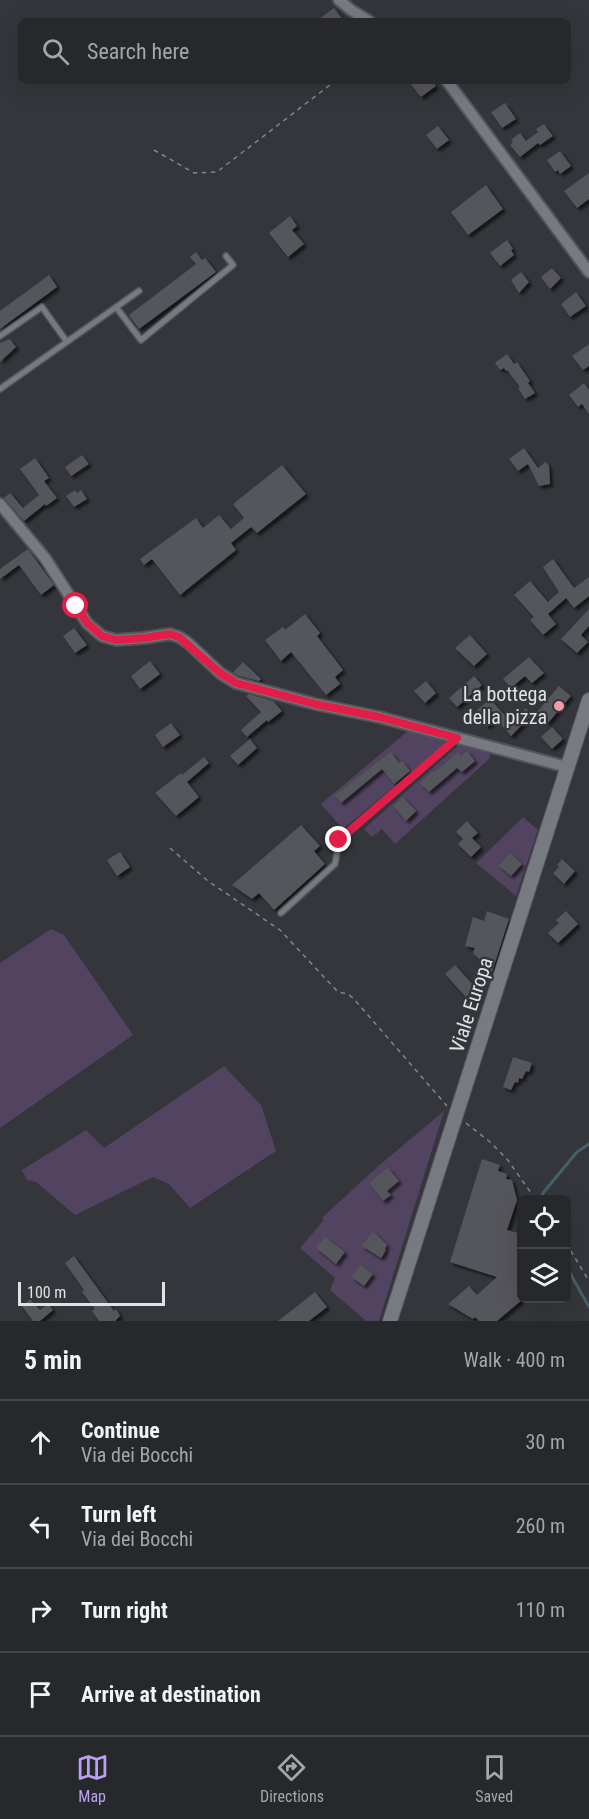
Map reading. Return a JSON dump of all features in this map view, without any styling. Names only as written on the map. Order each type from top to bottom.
[{"type":"main road","name":"Viale Europa","points":[[390,1321],[589,700]]},
{"type":"street","points":[[339,0],[364,18]]},
{"type":"street","points":[[449,84],[589,272]]},
{"type":"street","points":[[0,504],[45,558],[87,623],[102,636],[116,640],[170,634],[186,642],[220,673],[236,683],[315,704],[379,717],[567,767]]},
{"type":"lane","points":[[116,307],[141,340],[233,265],[226,256]]},
{"type":"lane","points":[[0,389],[139,291]]},
{"type":"lane","points":[[0,336],[42,307],[67,342]]},
{"type":"lane","points":[[281,913],[335,864],[339,840],[457,738]]},
{"type":"path","points":[[154,150],[194,173],[216,172],[331,84]]},
{"type":"path","points":[[170,848],[208,881],[280,930],[338,992],[348,993],[456,1116],[490,1142],[507,1159],[532,1195]]},
{"type":"path","points":[[570,1249],[589,1281]]},
{"type":"shaded area","points":[[409,730],[450,740],[343,829],[321,804]]},
{"type":"shaded area","points":[[461,743],[485,749],[490,755],[489,759],[395,844],[382,829],[372,837],[364,829]]},
{"type":"shaded area","points":[[523,817],[538,830],[516,896],[476,863]]},
{"type":"shaded area","points":[[51,929],[64,935],[133,1035],[0,1128],[0,963]]},
{"type":"shaded area","points":[[224,1066],[261,1105],[276,1151],[190,1208],[169,1184],[153,1177],[75,1215],[36,1182],[27,1180],[22,1170],[86,1130],[104,1148]]},
{"type":"shaded area","points":[[444,1111],[379,1321],[366,1321],[330,1290],[335,1278],[300,1248],[323,1221],[323,1217],[376,1168]]},
{"type":"building","points":[[334,8],[342,18],[320,18]]},
{"type":"building","points":[[410,84],[434,84],[436,86],[421,97]]},
{"type":"building","points":[[505,103],[516,119],[502,128],[491,112]]},
{"type":"building","points":[[544,124],[553,136],[540,145],[538,143],[520,157],[510,145],[513,142],[511,140],[520,133],[526,141],[538,132],[536,129]]},
{"type":"building","points":[[438,126],[449,140],[437,149],[426,135]]},
{"type":"building","points":[[560,151],[571,166],[560,174],[558,170],[555,172],[547,160]]},
{"type":"building","points":[[589,173],[589,199],[577,208],[564,191]]},
{"type":"building","points":[[486,185],[503,209],[468,235],[451,212]]},
{"type":"building","points":[[290,216],[297,226],[292,230],[304,244],[288,257],[269,233]]},
{"type":"building","points":[[507,240],[514,255],[500,266],[490,253]]},
{"type":"building","points":[[196,252],[202,260],[205,258],[216,272],[139,329],[129,315],[196,264],[190,257]]},
{"type":"building","points":[[552,268],[561,278],[550,289],[541,277]]},
{"type":"building","points":[[521,272],[529,282],[519,293],[511,280]]},
{"type":"building","points":[[49,275],[57,287],[0,329],[0,311]]},
{"type":"building","points":[[576,292],[586,306],[570,317],[561,304]]},
{"type":"building","points":[[10,339],[16,347],[0,362],[0,343]]},
{"type":"building","points":[[589,344],[589,366],[583,370],[572,356]]},
{"type":"building","points":[[507,354],[514,364],[517,362],[535,393],[525,399],[518,388],[520,387],[507,370],[504,368],[500,370],[495,363]]},
{"type":"building","points":[[584,383],[589,390],[589,414],[582,404],[578,407],[569,395]]},
{"type":"building","points":[[524,448],[538,468],[546,462],[549,466],[550,484],[539,486],[528,464],[518,471],[509,459]]},
{"type":"building","points":[[82,455],[89,464],[71,476],[65,467]]},
{"type":"building","points":[[35,458],[49,478],[44,481],[57,498],[46,506],[45,504],[24,521],[4,498],[10,493],[23,508],[39,495],[20,469]]},
{"type":"building","points":[[282,465],[306,494],[257,533],[251,527],[231,543],[236,550],[180,595],[152,559],[144,565],[140,559],[196,518],[203,528],[219,515],[231,529],[244,518],[233,504]]},
{"type":"building","points":[[75,490],[77,493],[81,490],[87,499],[74,507],[66,496]]},
{"type":"building","points":[[28,549],[54,585],[41,595],[19,565],[0,579],[0,569]]},
{"type":"building","points":[[553,559],[574,588],[589,577],[589,596],[574,608],[566,598],[548,614],[556,624],[543,635],[530,620],[534,617],[514,595],[530,581],[548,602],[559,592],[543,567]]},
{"type":"building","points":[[589,609],[589,626],[581,635],[588,642],[577,653],[561,639]]},
{"type":"building","points":[[305,614],[320,633],[317,636],[343,670],[335,677],[340,684],[326,695],[291,652],[281,661],[265,640],[283,627],[285,630]]},
{"type":"building","points":[[74,628],[87,645],[75,653],[63,636]]},
{"type":"building","points":[[470,635],[487,654],[474,666],[455,648]]},
{"type":"building","points":[[529,657],[544,673],[532,683],[525,676],[511,688],[503,679]]},
{"type":"building","points":[[150,661],[160,674],[140,689],[131,676]]},
{"type":"building","points":[[243,662],[261,679],[259,681],[239,676],[233,672]]},
{"type":"building","points":[[474,676],[482,685],[457,707],[449,698]]},
{"type":"building","points":[[426,681],[436,693],[425,703],[414,691]]},
{"type":"building","points":[[559,686],[571,696],[548,723],[536,713]]},
{"type":"building","points":[[249,694],[273,701],[282,711],[247,737],[241,730],[261,712],[246,696]]},
{"type":"building","points":[[490,699],[511,722],[526,708],[532,715],[511,736],[496,719],[487,727],[475,712]]},
{"type":"building","points":[[171,723],[180,735],[163,747],[155,735]]},
{"type":"building","points":[[552,727],[563,739],[552,749],[541,737]]},
{"type":"building","points":[[250,739],[257,748],[238,765],[230,756]]},
{"type":"building","points":[[467,751],[475,761],[462,772],[457,768],[429,792],[420,783],[458,752],[461,756]]},
{"type":"building","points":[[391,752],[399,763],[402,761],[410,771],[394,784],[382,769],[341,803],[335,795]]},
{"type":"building","points":[[204,757],[209,763],[187,782],[199,797],[176,816],[155,793]]},
{"type":"building","points":[[403,797],[416,811],[406,821],[393,806]]},
{"type":"building","points":[[467,821],[478,833],[472,838],[481,847],[471,857],[458,844],[463,839],[456,832]]},
{"type":"building","points":[[301,825],[320,846],[314,851],[325,864],[274,910],[259,893],[252,899],[232,885]]},
{"type":"building","points":[[120,852],[130,867],[117,876],[107,860]]},
{"type":"building","points":[[510,853],[522,864],[511,876],[499,866]]},
{"type":"building","points":[[562,859],[575,871],[564,884],[553,873],[559,867],[557,865]]},
{"type":"building","points":[[487,911],[509,919],[492,972],[473,953],[475,948],[465,946],[473,917],[484,921]]},
{"type":"building","points":[[566,911],[578,924],[558,943],[548,933],[559,923],[556,920]]},
{"type":"building","points":[[455,965],[476,988],[466,997],[445,974]]},
{"type":"building","points":[[513,1057],[532,1063],[529,1072],[526,1071],[522,1079],[519,1078],[518,1083],[515,1082],[511,1090],[503,1087]]},
{"type":"building","points":[[482,1159],[500,1165],[498,1171],[507,1174],[506,1179],[512,1180],[517,1200],[507,1230],[517,1233],[518,1303],[497,1321],[479,1321],[475,1317],[473,1319],[448,1304],[469,1286],[477,1295],[497,1277],[450,1262]]},
{"type":"building","points":[[388,1168],[399,1181],[387,1191],[391,1195],[383,1201],[369,1183]]},
{"type":"building","points":[[373,1231],[387,1245],[381,1258],[362,1246]]},
{"type":"building","points":[[325,1237],[345,1252],[336,1264],[316,1248]]},
{"type":"building","points":[[74,1256],[114,1311],[116,1309],[120,1316],[115,1321],[99,1321],[92,1311],[95,1309],[65,1263]]},
{"type":"building","points":[[361,1265],[373,1274],[364,1286],[351,1277]]},
{"type":"building","points":[[315,1292],[327,1307],[309,1321],[278,1321]]},
{"type":"building","points":[[30,1299],[40,1310],[48,1304],[53,1310],[40,1321],[33,1321],[22,1306]]},
{"type":"waterway","points":[[542,1195],[577,1152],[589,1144]]},
{"type":"waterway","points":[[571,1275],[589,1307]]},
{"type":"place","name":"La bottega della pizza","points":[[559,706]]},
{"type":"route","points":[[76,606],[87,623],[102,636],[116,640],[170,634],[179,637],[220,673],[236,683],[457,738],[339,840]]}]
